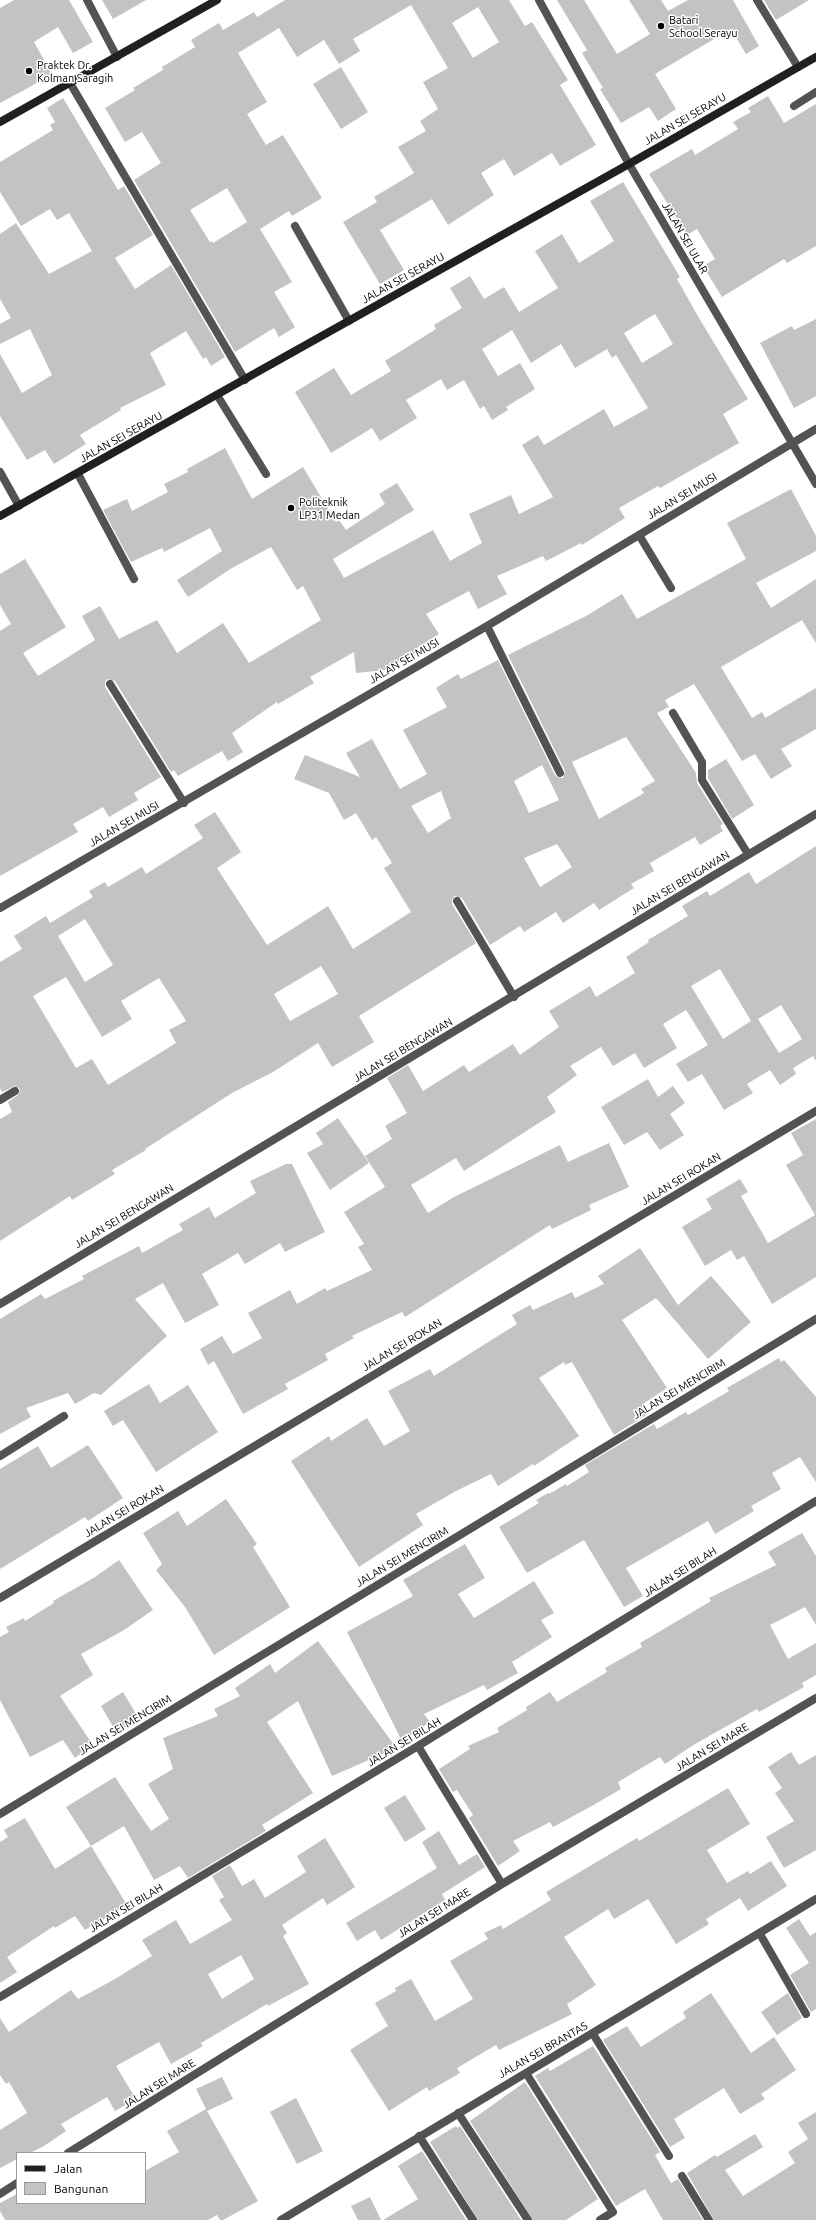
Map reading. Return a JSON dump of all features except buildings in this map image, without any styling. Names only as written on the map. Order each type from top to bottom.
[{"type":"street","points":[[87,0],[117,57]]},
{"type":"street","points":[[0,122],[217,0]]},
{"type":"street","name":"JALAN SEI ULAR","points":[[539,0],[629,164],[816,484]]},
{"type":"street","points":[[757,0],[798,67]]},
{"type":"street","name":"JALAN SEI SERAYU","points":[[0,516],[217,396],[816,57]]},
{"type":"street","points":[[70,83],[245,380]]},
{"type":"street","points":[[794,106],[816,92]]},
{"type":"street","points":[[295,226],[349,321]]},
{"type":"street","points":[[217,396],[266,474]]},
{"type":"street","name":"JALAN SEI MUSI","points":[[0,908],[486,626],[816,429]]},
{"type":"street","points":[[0,472],[19,506]]},
{"type":"street","points":[[78,474],[134,579]]},
{"type":"street","points":[[639,535],[671,588]]},
{"type":"street","points":[[486,626],[560,773]]},
{"type":"street","points":[[110,684],[184,802]]},
{"type":"street","points":[[673,713],[702,762],[702,780],[748,854]]},
{"type":"street","name":"JALAN SEI BENGAWAN","points":[[0,1304],[514,997],[816,814]]},
{"type":"street","points":[[457,901],[514,997]]},
{"type":"street","points":[[0,1100],[15,1091]]},
{"type":"street","name":"JALAN SEI ROKAN","points":[[0,1598],[816,1111]]},
{"type":"street","name":"JALAN SEI MENCIRIM","points":[[0,1814],[816,1319]]},
{"type":"street","points":[[0,1456],[64,1416]]},
{"type":"street","name":"JALAN SEI BILAH","points":[[0,1997],[418,1746],[816,1501]]},
{"type":"street","name":"JALAN SEI MARE","points":[[70,2152],[502,1884],[816,1698]]},
{"type":"street","points":[[418,1746],[502,1884]]},
{"type":"street","name":"JALAN SEI BRANTAS","points":[[281,2220],[458,2112],[593,2034],[676,1982],[760,1934],[816,1899]]},
{"type":"street","points":[[760,1934],[806,2014]]},
{"type":"street","points":[[593,2034],[669,2156]]},
{"type":"street","points":[[526,2073],[614,2212],[600,2220]]},
{"type":"street","points":[[458,2112],[528,2220]]},
{"type":"street","points":[[419,2136],[473,2220]]},
{"type":"street","points":[[682,2176],[709,2220]]},
{"type":"street","points":[[0,2194],[16,2184]]},
{"type":"place","name":"Batari School Serayu","points":[[661,26]]},
{"type":"place","name":"Praktek Dr. Kolman Saragih","points":[[29,71]]},
{"type":"place","name":"Politeknik LP31 Medan","points":[[291,508]]}]
